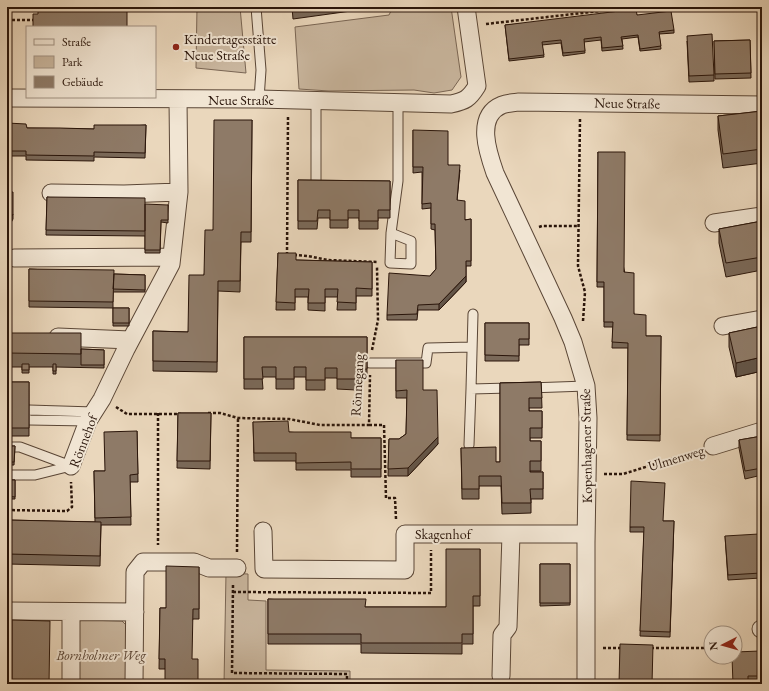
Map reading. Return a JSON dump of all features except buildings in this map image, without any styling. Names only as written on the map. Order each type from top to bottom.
[{"type":"street","points":[[466,7],[468,26]]},
{"type":"street","name":"Neue Straße","points":[[7,98],[259,99],[451,104],[464,101],[472,95],[477,86],[468,26]]},
{"type":"street","name":"Rönnehof","points":[[71,466],[95,411],[130,340],[171,264],[178,192],[178,99]]},
{"type":"street","name":"Neue Straße","points":[[493,111],[502,105],[518,102],[762,105]]},
{"type":"street","name":"Kopenhagener Straße","points":[[493,111],[486,122],[485,136],[495,173],[563,318],[573,342],[586,386],[588,418],[586,684]]},
{"type":"street","points":[[51,193],[124,194],[178,192]]},
{"type":"street","points":[[714,223],[762,216]]},
{"type":"street","points":[[14,258],[171,257]]},
{"type":"street","points":[[723,326],[762,319]]},
{"type":"street","points":[[45,337],[130,340]]},
{"type":"street","name":"Ulmenweg","points":[[713,446],[762,431]]},
{"type":"street","name":"Skagenhof","points":[[263,531],[264,569],[405,570],[405,534],[586,534]]},
{"type":"street","points":[[501,676],[502,635],[508,627],[511,534]]},
{"type":"street","points":[[134,684],[135,572],[143,562],[194,562],[209,568],[235,568]]},
{"type":"street","points":[[7,611],[135,612]]},
{"type":"street","points":[[71,612],[71,684]]},
{"type":"lane","points":[[256,7],[261,70],[259,99]]},
{"type":"lane","points":[[316,101],[316,182]]},
{"type":"lane","points":[[391,233],[411,241],[411,264],[390,263],[391,233],[398,182],[398,102]]},
{"type":"lane","points":[[469,445],[473,314]]},
{"type":"lane","points":[[370,363],[426,363],[428,348],[472,347]]},
{"type":"lane","points":[[471,389],[586,386]]},
{"type":"lane","points":[[29,410],[95,411]]},
{"type":"lane","points":[[7,413],[20,413],[29,420],[95,411]]},
{"type":"lane","points":[[7,447],[20,447],[71,466]]},
{"type":"lane","points":[[7,475],[36,475],[71,466]]},
{"type":"path","points":[[468,26],[635,7]]},
{"type":"path","points":[[7,20],[40,20]]},
{"type":"path","points":[[288,100],[287,255],[308,256],[328,260],[390,263]]},
{"type":"path","points":[[573,342],[583,329],[585,292],[578,266],[580,103]]},
{"type":"path","points":[[523,233],[542,226],[579,226]]},
{"type":"path","name":"Rönnegang","points":[[206,413],[220,413],[238,418],[289,419],[320,425],[369,425],[370,363],[378,320],[377,262]]},
{"type":"path","points":[[95,411],[127,414],[186,414]]},
{"type":"path","points":[[158,413],[158,562]]},
{"type":"path","points":[[238,418],[232,674],[347,674],[347,684]]},
{"type":"path","points":[[369,425],[384,425],[386,498],[394,498],[396,534],[405,534]]},
{"type":"path","name":"Ulmenweg","points":[[588,474],[623,474],[713,446]]},
{"type":"path","name":"Rönnehof","points":[[7,510],[67,511],[72,507],[71,466]]},
{"type":"path","points":[[586,648],[625,648]]},
{"type":"path","points":[[649,648],[703,648]]},
{"type":"green space","points":[[197,7],[240,7],[246,73],[196,68]]},
{"type":"green space","points":[[393,7],[451,7],[461,77],[452,90],[434,93],[414,90],[329,91],[299,89],[295,27],[389,15]]},
{"type":"green space","points":[[226,573],[248,574],[248,600],[266,601],[266,670],[350,671],[350,680],[382,680],[382,684],[224,684]]},
{"type":"green space","name":"Bornholmer Weg","points":[[81,620],[122,621],[127,626],[127,684],[75,684],[75,627]]},
{"type":"place","name":"Kindertagesstätte Neue Straße","points":[[176,47]]}]
